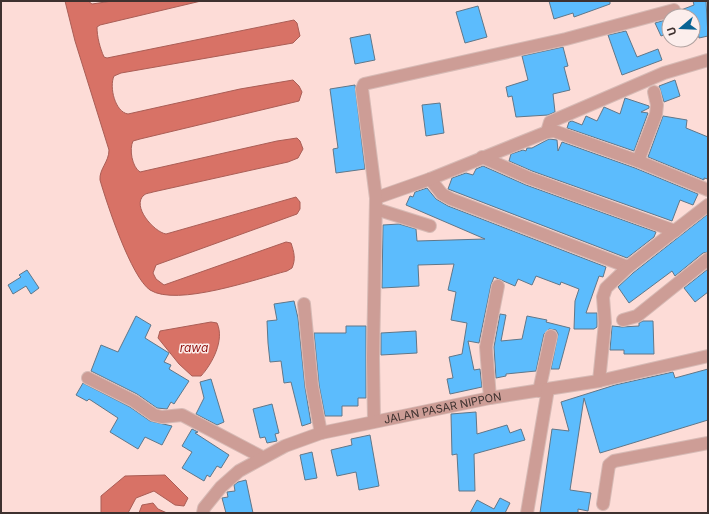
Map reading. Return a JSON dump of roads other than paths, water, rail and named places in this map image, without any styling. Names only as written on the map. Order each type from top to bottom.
[{"type":"street","points":[[374,421],[376,203],[362,90],[364,84],[566,40],[661,14]]},
{"type":"street","points":[[547,132],[550,122],[664,73],[708,60]]},
{"type":"street","points":[[638,161],[656,114],[657,105],[654,92]]},
{"type":"street","points":[[376,203],[482,157],[547,132],[559,132],[638,161],[708,190]]},
{"type":"street","points":[[482,157],[529,178],[675,231]]},
{"type":"street","points":[[430,179],[442,194],[451,199],[628,267]]},
{"type":"street","points":[[376,203],[430,226]]},
{"type":"street","points":[[599,381],[605,323],[604,292],[609,284],[628,267],[708,205]]},
{"type":"street","points":[[623,320],[637,316],[708,259]]},
{"type":"street","points":[[490,398],[486,347],[498,286]]},
{"type":"street","points":[[304,304],[312,386],[321,433]]},
{"type":"street","points":[[527,513],[551,336]]},
{"type":"street","name":"JALAN PASAR NIPPON","points":[[203,513],[204,508],[221,487],[239,471],[262,457],[285,446],[321,433],[490,398],[599,381],[708,356]]},
{"type":"street","points":[[88,378],[134,401],[154,415],[162,418],[179,415],[188,418],[262,457]]},
{"type":"street","points":[[603,504],[609,465],[614,461],[708,443]]},
{"type":"water","points":[[65,1],[88,1],[92,4],[112,1],[201,1],[100,25],[97,27],[98,39],[104,57],[107,58],[294,20],[297,23],[300,36],[293,43],[121,73],[114,76],[112,86],[114,98],[117,104],[123,112],[128,114],[240,89],[293,80],[299,86],[302,92],[299,101],[133,141],[131,149],[133,162],[137,170],[140,172],[277,141],[297,138],[303,149],[298,158],[288,162],[147,193],[141,200],[140,205],[142,212],[150,224],[166,234],[296,197],[300,202],[300,209],[297,214],[156,265],[153,273],[156,279],[164,285],[286,242],[291,243],[294,252],[294,262],[292,268],[287,271],[237,285],[197,294],[162,294],[150,290],[143,283],[135,271],[120,239],[100,180],[101,172],[109,154],[109,150],[75,41]]},
{"type":"water","name":"rawa","points":[[211,322],[217,323],[219,330],[216,351],[209,365],[201,376],[192,376],[179,364],[158,338],[160,331]]},
{"type":"water","points":[[165,475],[188,498],[184,506],[175,505],[154,491],[136,498],[128,513],[101,513],[101,496],[125,476]]},
{"type":"water","points":[[153,503],[158,509],[167,513],[139,513],[142,505]]}]
